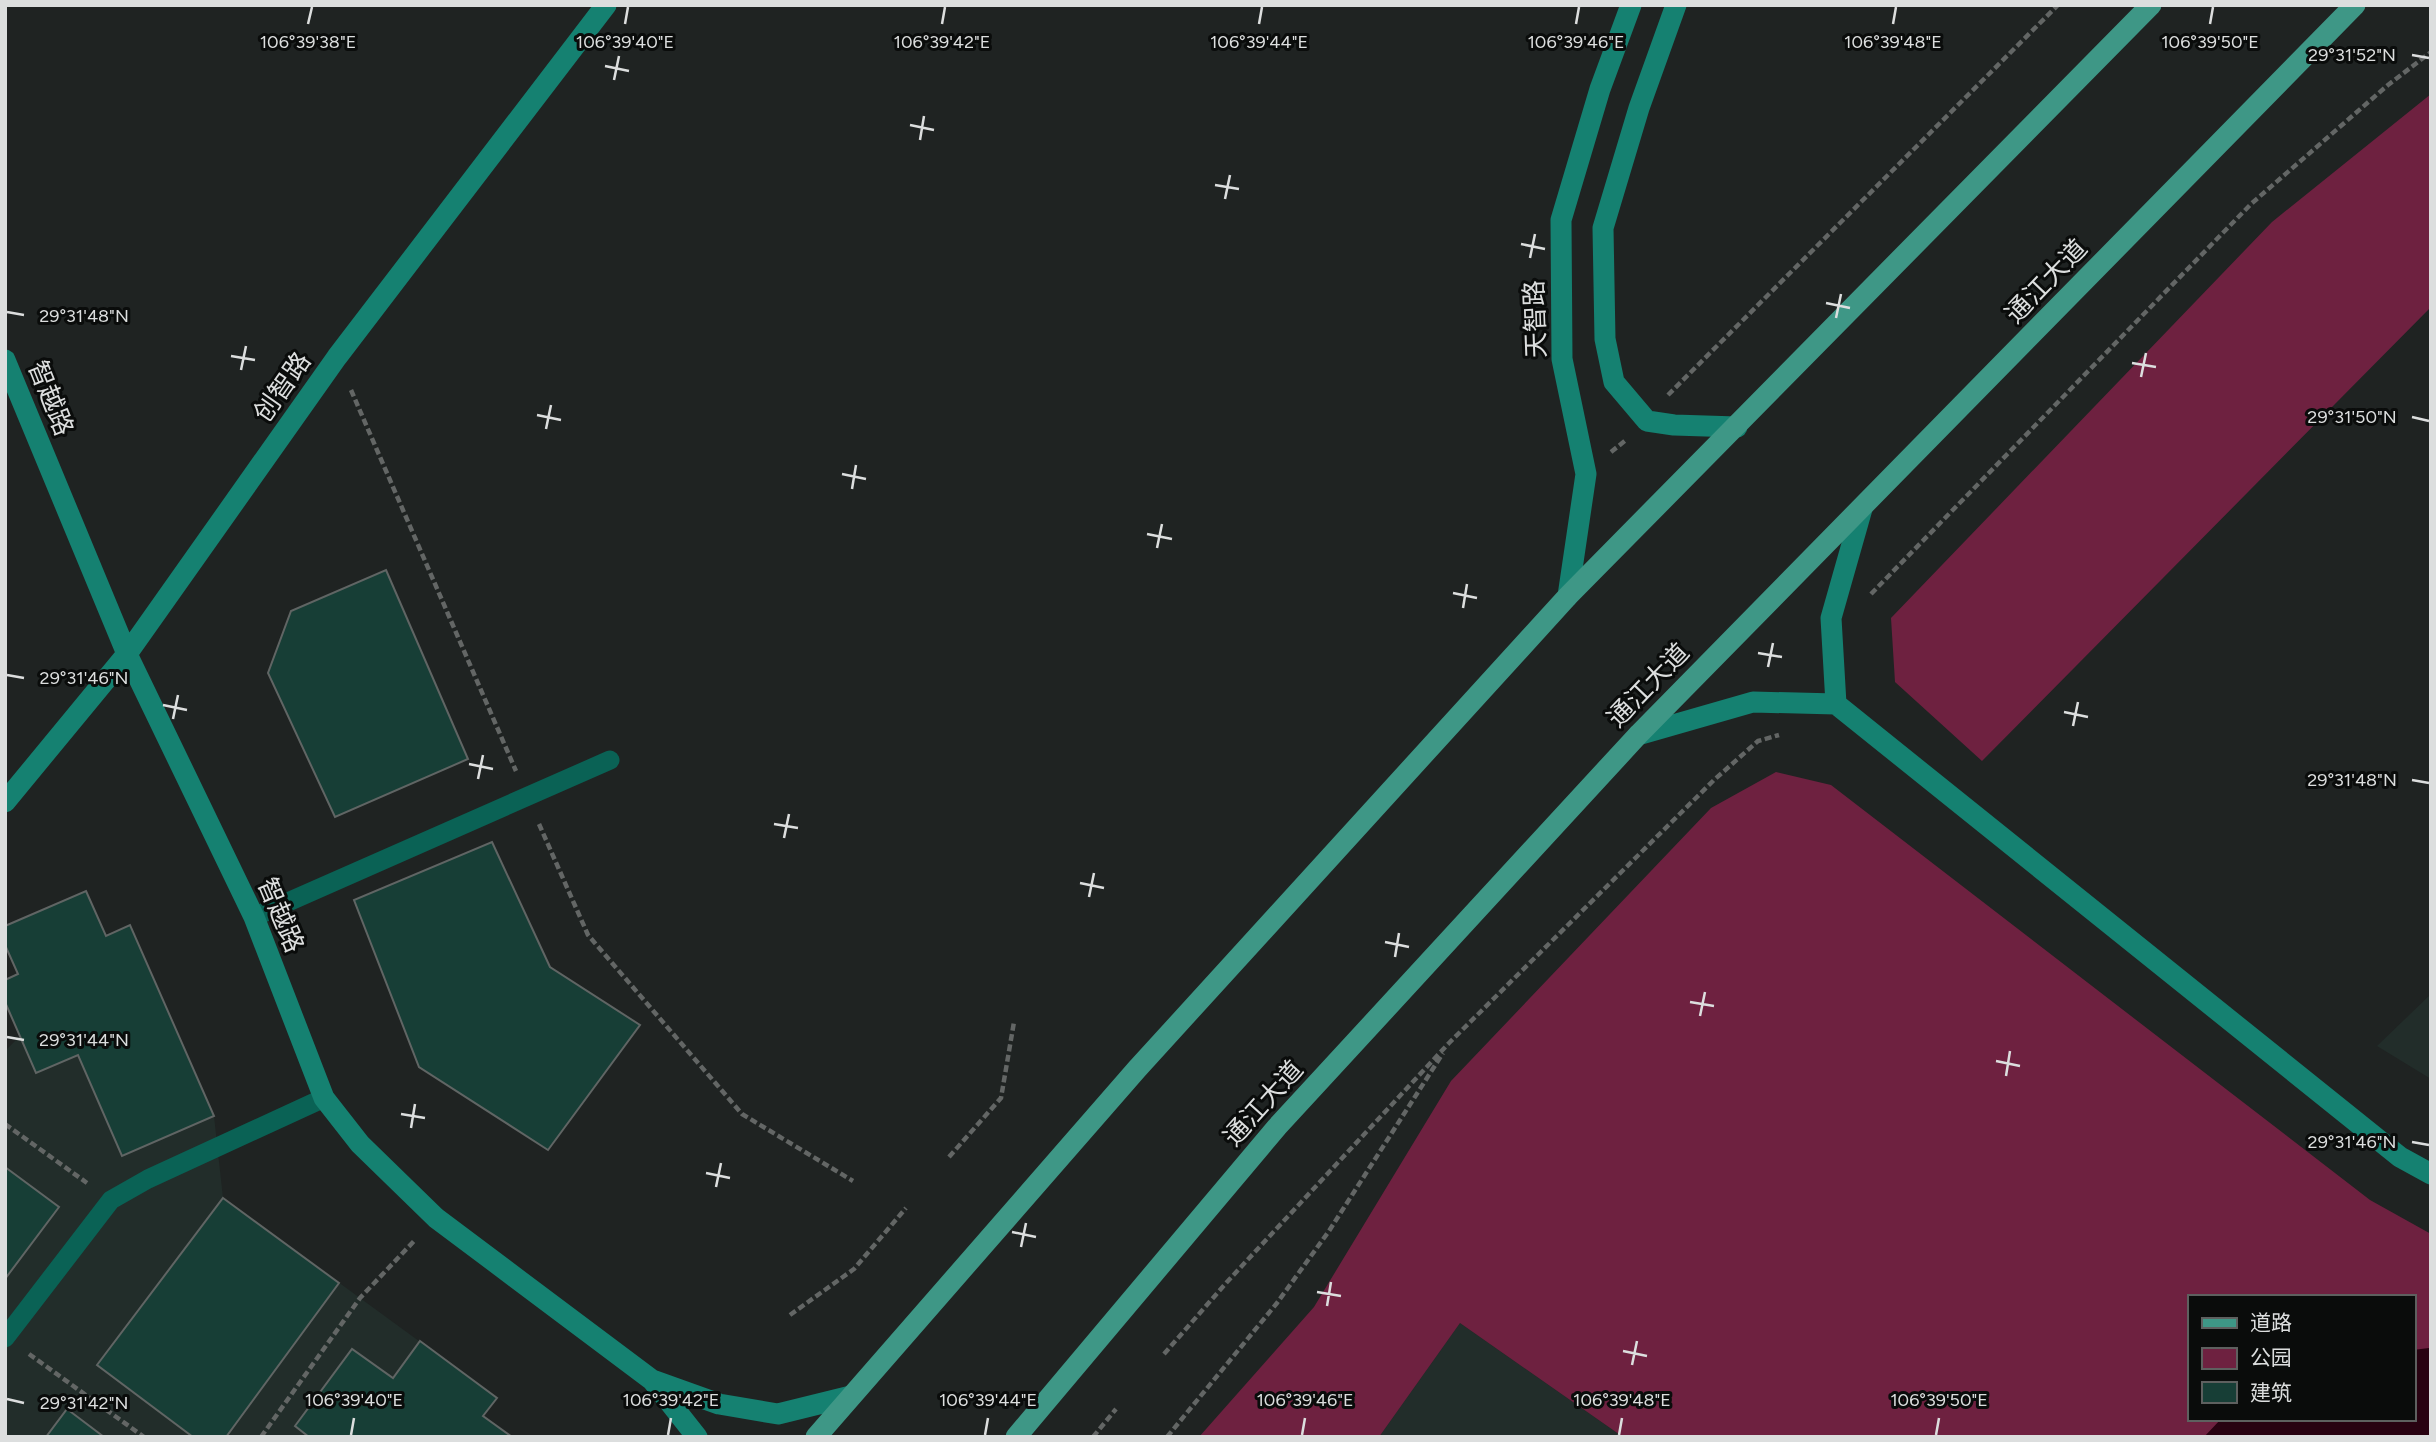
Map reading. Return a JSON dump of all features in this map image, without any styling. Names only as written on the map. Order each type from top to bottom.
[{"type":"main road","points":[[816,1437],[1138,1069],[1568,596],[2151,5]]},
{"type":"main road","name":"通江大道","points":[[1016,1437],[1277,1127],[1637,735],[2356,5]]},
{"type":"street","name":"创智路","points":[[5,802],[127,654],[337,357],[606,5]]},
{"type":"street","name":"天智路","points":[[1568,596],[1586,474],[1562,359],[1561,220],[1600,89],[1631,5]]},
{"type":"street","points":[[1676,5],[1639,108],[1603,228],[1605,339],[1614,382],[1647,421],[1675,425],[1737,427]]},
{"type":"street","name":"智越路","points":[[5,360],[127,654],[254,916],[324,1098],[360,1144],[436,1218],[652,1380]]},
{"type":"street","points":[[1836,704],[1831,618],[1862,509]]},
{"type":"street","points":[[1637,735],[1753,702],[1836,704],[2400,1157],[2431,1174]]},
{"type":"street","points":[[652,1380],[719,1404],[778,1415],[851,1396]]},
{"type":"street","points":[[652,1380],[697,1437]]},
{"type":"lane","points":[[254,916],[611,760]]},
{"type":"lane","points":[[6,1337],[111,1200],[148,1179],[324,1098]]},
{"type":"path","points":[[1586,474],[1647,421],[1673,389],[2058,5]]},
{"type":"path","points":[[2252,204],[2388,85],[2431,52]]},
{"type":"path","points":[[337,357],[588,935],[742,1114],[853,1181]]},
{"type":"path","points":[[949,1157],[1001,1098],[1014,1022]]},
{"type":"path","points":[[1164,1354],[1227,1282],[1449,1043],[1329,1231],[1277,1303],[1167,1437]]},
{"type":"path","points":[[5,1124],[111,1200]]},
{"type":"path","points":[[789,1315],[854,1269],[905,1208]]},
{"type":"path","points":[[261,1437],[360,1298],[436,1218]]},
{"type":"path","points":[[6,1337],[144,1437]]},
{"type":"path","points":[[1093,1437],[1116,1409]]},
{"type":"shaded area","points":[[86,891],[106,935],[130,925],[214,1116],[223,1198],[497,1398],[484,1416],[512,1437],[5,1437],[5,1051],[20,1036],[5,1002],[5,980],[18,974],[5,945],[5,926]]},
{"type":"shaded area","points":[[2431,994],[2431,1079],[2377,1046]]},
{"type":"shaded area","points":[[1460,1323],[1623,1437],[1379,1437]]},
{"type":"shaded area","points":[[2429,1348],[2431,1437],[2204,1437],[2219,1421],[2415,1421],[2415,1350]]},
{"type":"green space","points":[[2431,94],[2431,307],[1982,761],[1895,682],[1891,618],[2272,222]]},
{"type":"green space","points":[[1776,772],[1831,785],[2370,1200],[2431,1234],[2431,1437],[1623,1437],[1460,1323],[1379,1437],[1199,1437],[1314,1307],[1451,1081],[1711,808]]},
{"type":"building","points":[[386,570],[468,759],[335,817],[268,673],[291,611]]},
{"type":"building","points":[[492,842],[550,967],[640,1025],[548,1150],[419,1067],[354,900]]},
{"type":"building","points":[[86,891],[106,936],[130,925],[214,1116],[122,1156],[78,1055],[36,1073],[5,1002],[5,980],[18,974],[5,945],[5,926]]},
{"type":"building","points":[[5,1167],[59,1207],[5,1279]]},
{"type":"building","points":[[223,1198],[339,1283],[226,1437],[193,1437],[97,1365]]},
{"type":"building","points":[[420,1341],[497,1398],[483,1416],[512,1437],[309,1437],[295,1426],[352,1349],[393,1378]]},
{"type":"building","points":[[67,1409],[104,1437],[46,1437]]}]
